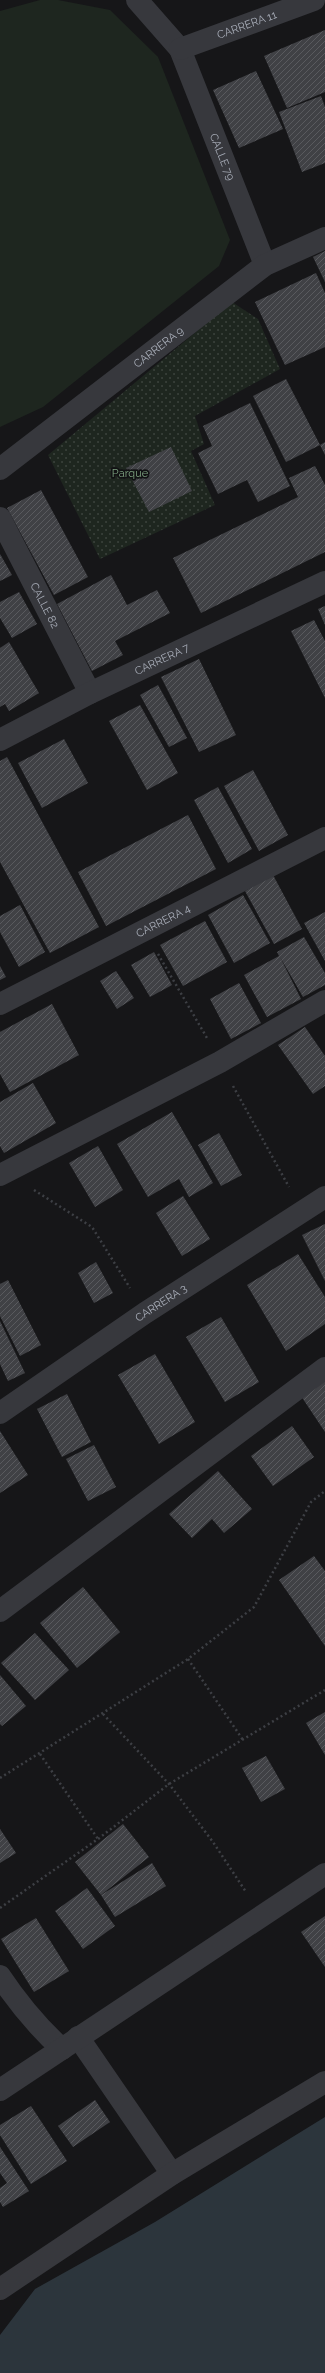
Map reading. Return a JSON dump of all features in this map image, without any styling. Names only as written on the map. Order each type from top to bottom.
[{"type":"street","name":"CALLE 79","points":[[137,0],[180,49],[265,265]]},
{"type":"street","name":"CARRERA 11","points":[[180,49],[314,0]]},
{"type":"street","name":"CARRERA 9","points":[[0,469],[265,265],[325,238]]},
{"type":"street","name":"CALLE 82","points":[[0,518],[90,693]]},
{"type":"street","name":"CARRERA 7","points":[[0,740],[90,693],[325,582]]},
{"type":"street","name":"CARRERA 4","points":[[0,1004],[325,838]]},
{"type":"street","points":[[3,1173],[220,1062],[325,1001]]},
{"type":"street","name":"CARRERA 3","points":[[0,1413],[145,1313],[325,1197]]},
{"type":"street","points":[[0,1611],[325,1368]]},
{"type":"street","points":[[0,2090],[325,1874]]},
{"type":"street","points":[[0,1976],[18,2003],[41,2030],[70,2043],[172,2174]]},
{"type":"street","points":[[0,2289],[172,2174],[325,2082]]},
{"type":"path","points":[[3,1173],[92,1227],[145,1313]]},
{"type":"path","points":[[0,1778],[188,1659],[254,1607],[311,1502],[325,1491]]},
{"type":"path","points":[[188,1659],[243,1740]]},
{"type":"path","points":[[0,1908],[98,1838],[169,1784],[325,1690]]},
{"type":"path","points":[[103,1713],[169,1784],[213,1842],[262,1916]]},
{"type":"path","points":[[40,1754],[98,1838]]},
{"type":"green space","points":[[40,0],[58,0],[110,10],[158,57],[230,240],[219,266],[43,407],[0,427],[0,11]]},
{"type":"green space","name":"Parque","points":[[232,302],[258,319],[280,369],[195,416],[204,444],[191,451],[215,505],[100,559],[48,455]]},
{"type":"shaded area","points":[[325,2117],[325,2373],[0,2373],[0,2335],[35,2289],[155,2222]]},
{"type":"building","points":[[325,30],[325,92],[287,108],[264,56]]},
{"type":"building","points":[[256,71],[283,129],[239,148],[213,90]]},
{"type":"building","points":[[321,96],[325,107],[325,163],[302,172],[279,112]]},
{"type":"building","points":[[325,251],[325,282],[313,257]]},
{"type":"building","points":[[316,273],[325,293],[325,347],[285,365],[255,302]]},
{"type":"building","points":[[286,379],[320,445],[286,462],[253,396]]},
{"type":"building","points":[[250,403],[290,486],[258,502],[247,480],[218,494],[198,453],[212,446],[203,426]]},
{"type":"building","points":[[325,442],[325,455],[320,445]]},
{"type":"building","points":[[171,447],[192,491],[149,512],[126,468]]},
{"type":"building","points":[[315,466],[325,485],[325,552],[201,613],[173,558],[298,497],[289,478]]},
{"type":"building","points":[[41,490],[88,577],[54,595],[7,508]]},
{"type":"building","points":[[0,554],[12,575],[0,581]]},
{"type":"building","points":[[111,575],[127,605],[157,590],[170,613],[115,641],[123,655],[92,671],[57,604]]},
{"type":"building","points":[[19,592],[37,624],[12,638],[0,618],[0,602]]},
{"type":"building","points":[[325,606],[325,625],[318,609]]},
{"type":"building","points":[[314,620],[325,641],[325,698],[291,631]]},
{"type":"building","points":[[9,642],[39,693],[9,711],[5,704],[0,707],[0,648]]},
{"type":"building","points":[[199,659],[236,735],[199,752],[161,677]]},
{"type":"building","points":[[158,685],[187,738],[169,747],[140,695]]},
{"type":"building","points":[[140,705],[178,773],[147,790],[109,721]]},
{"type":"building","points":[[64,739],[88,783],[42,808],[18,763]]},
{"type":"building","points":[[7,757],[99,927],[50,953],[0,862],[0,761]]},
{"type":"building","points":[[253,770],[288,835],[259,851],[224,786]]},
{"type":"building","points":[[218,787],[252,849],[228,863],[194,800]]},
{"type":"building","points":[[188,815],[216,869],[106,926],[78,872]]},
{"type":"building","points":[[273,875],[302,929],[274,944],[245,891]]},
{"type":"building","points":[[243,895],[270,943],[234,963],[208,915]]},
{"type":"building","points":[[20,905],[45,952],[19,967],[0,932],[0,916]]},
{"type":"building","points":[[325,912],[325,961],[304,923]]},
{"type":"building","points":[[205,921],[227,962],[183,986],[160,945]]},
{"type":"building","points":[[304,937],[325,973],[325,985],[303,997],[280,957],[301,999],[267,1017],[244,975],[279,956],[277,952]]},
{"type":"building","points":[[154,952],[172,985],[150,997],[131,965]]},
{"type":"building","points":[[0,966],[6,977],[0,980]]},
{"type":"building","points":[[116,971],[134,998],[117,1009],[100,981]]},
{"type":"building","points":[[239,983],[261,1023],[231,1039],[210,999]]},
{"type":"building","points":[[52,1004],[79,1055],[10,1092],[0,1074],[0,1032]]},
{"type":"building","points":[[305,1027],[325,1056],[325,1086],[313,1094],[278,1045]]},
{"type":"building","points":[[33,1083],[56,1123],[4,1153],[0,1146],[0,1102]]},
{"type":"building","points":[[172,1112],[213,1183],[189,1197],[179,1179],[148,1197],[117,1144]]},
{"type":"building","points":[[219,1133],[242,1175],[221,1186],[198,1145]]},
{"type":"building","points":[[98,1146],[123,1190],[95,1207],[69,1163]]},
{"type":"building","points":[[183,1196],[210,1239],[182,1256],[156,1213]]},
{"type":"building","points":[[325,1224],[325,1281],[302,1235]]},
{"type":"building","points":[[298,1254],[325,1297],[325,1324],[286,1351],[247,1285]]},
{"type":"building","points":[[96,1262],[113,1293],[94,1303],[78,1273]]},
{"type":"building","points":[[8,1280],[41,1345],[20,1356],[0,1316],[0,1284]]},
{"type":"building","points":[[221,1317],[259,1382],[225,1402],[186,1337]]},
{"type":"building","points":[[0,1321],[25,1373],[8,1381],[0,1364]]},
{"type":"building","points":[[155,1354],[195,1422],[159,1444],[118,1375]]},
{"type":"building","points":[[325,1375],[325,1432],[299,1393]]},
{"type":"building","points":[[67,1394],[91,1442],[62,1457],[37,1409]]},
{"type":"building","points":[[292,1426],[314,1457],[273,1486],[251,1456]]},
{"type":"building","points":[[0,1431],[28,1475],[0,1493]]},
{"type":"building","points":[[94,1445],[116,1487],[88,1501],[66,1459]]},
{"type":"building","points":[[218,1471],[252,1509],[224,1533],[212,1519],[192,1538],[169,1514]]},
{"type":"building","points":[[314,1556],[325,1571],[325,1646],[279,1580]]},
{"type":"building","points":[[83,1587],[120,1632],[77,1668],[40,1623]]},
{"type":"building","points":[[35,1633],[69,1670],[35,1700],[1,1663]]},
{"type":"building","points":[[0,1675],[26,1706],[2,1726],[0,1724]]},
{"type":"building","points":[[325,1712],[325,1755],[306,1723]]},
{"type":"building","points":[[266,1756],[285,1789],[261,1802],[242,1768]]},
{"type":"building","points":[[123,1824],[149,1857],[101,1895],[75,1862]]},
{"type":"building","points":[[0,1829],[16,1853],[0,1863]]},
{"type":"building","points":[[152,1863],[166,1886],[115,1917],[101,1895]]},
{"type":"building","points":[[87,1888],[115,1926],[83,1949],[55,1911]]},
{"type":"building","points":[[325,1916],[325,1967],[301,1932]]},
{"type":"building","points":[[36,1918],[69,1971],[34,1992],[1,1939]]},
{"type":"building","points":[[95,2100],[110,2122],[73,2147],[58,2126]]},
{"type":"building","points":[[31,2106],[67,2161],[31,2184],[0,2135],[0,2125]]},
{"type":"building","points":[[0,2147],[29,2191],[3,2207],[0,2202],[0,2188],[7,2183],[0,2173]]}]
